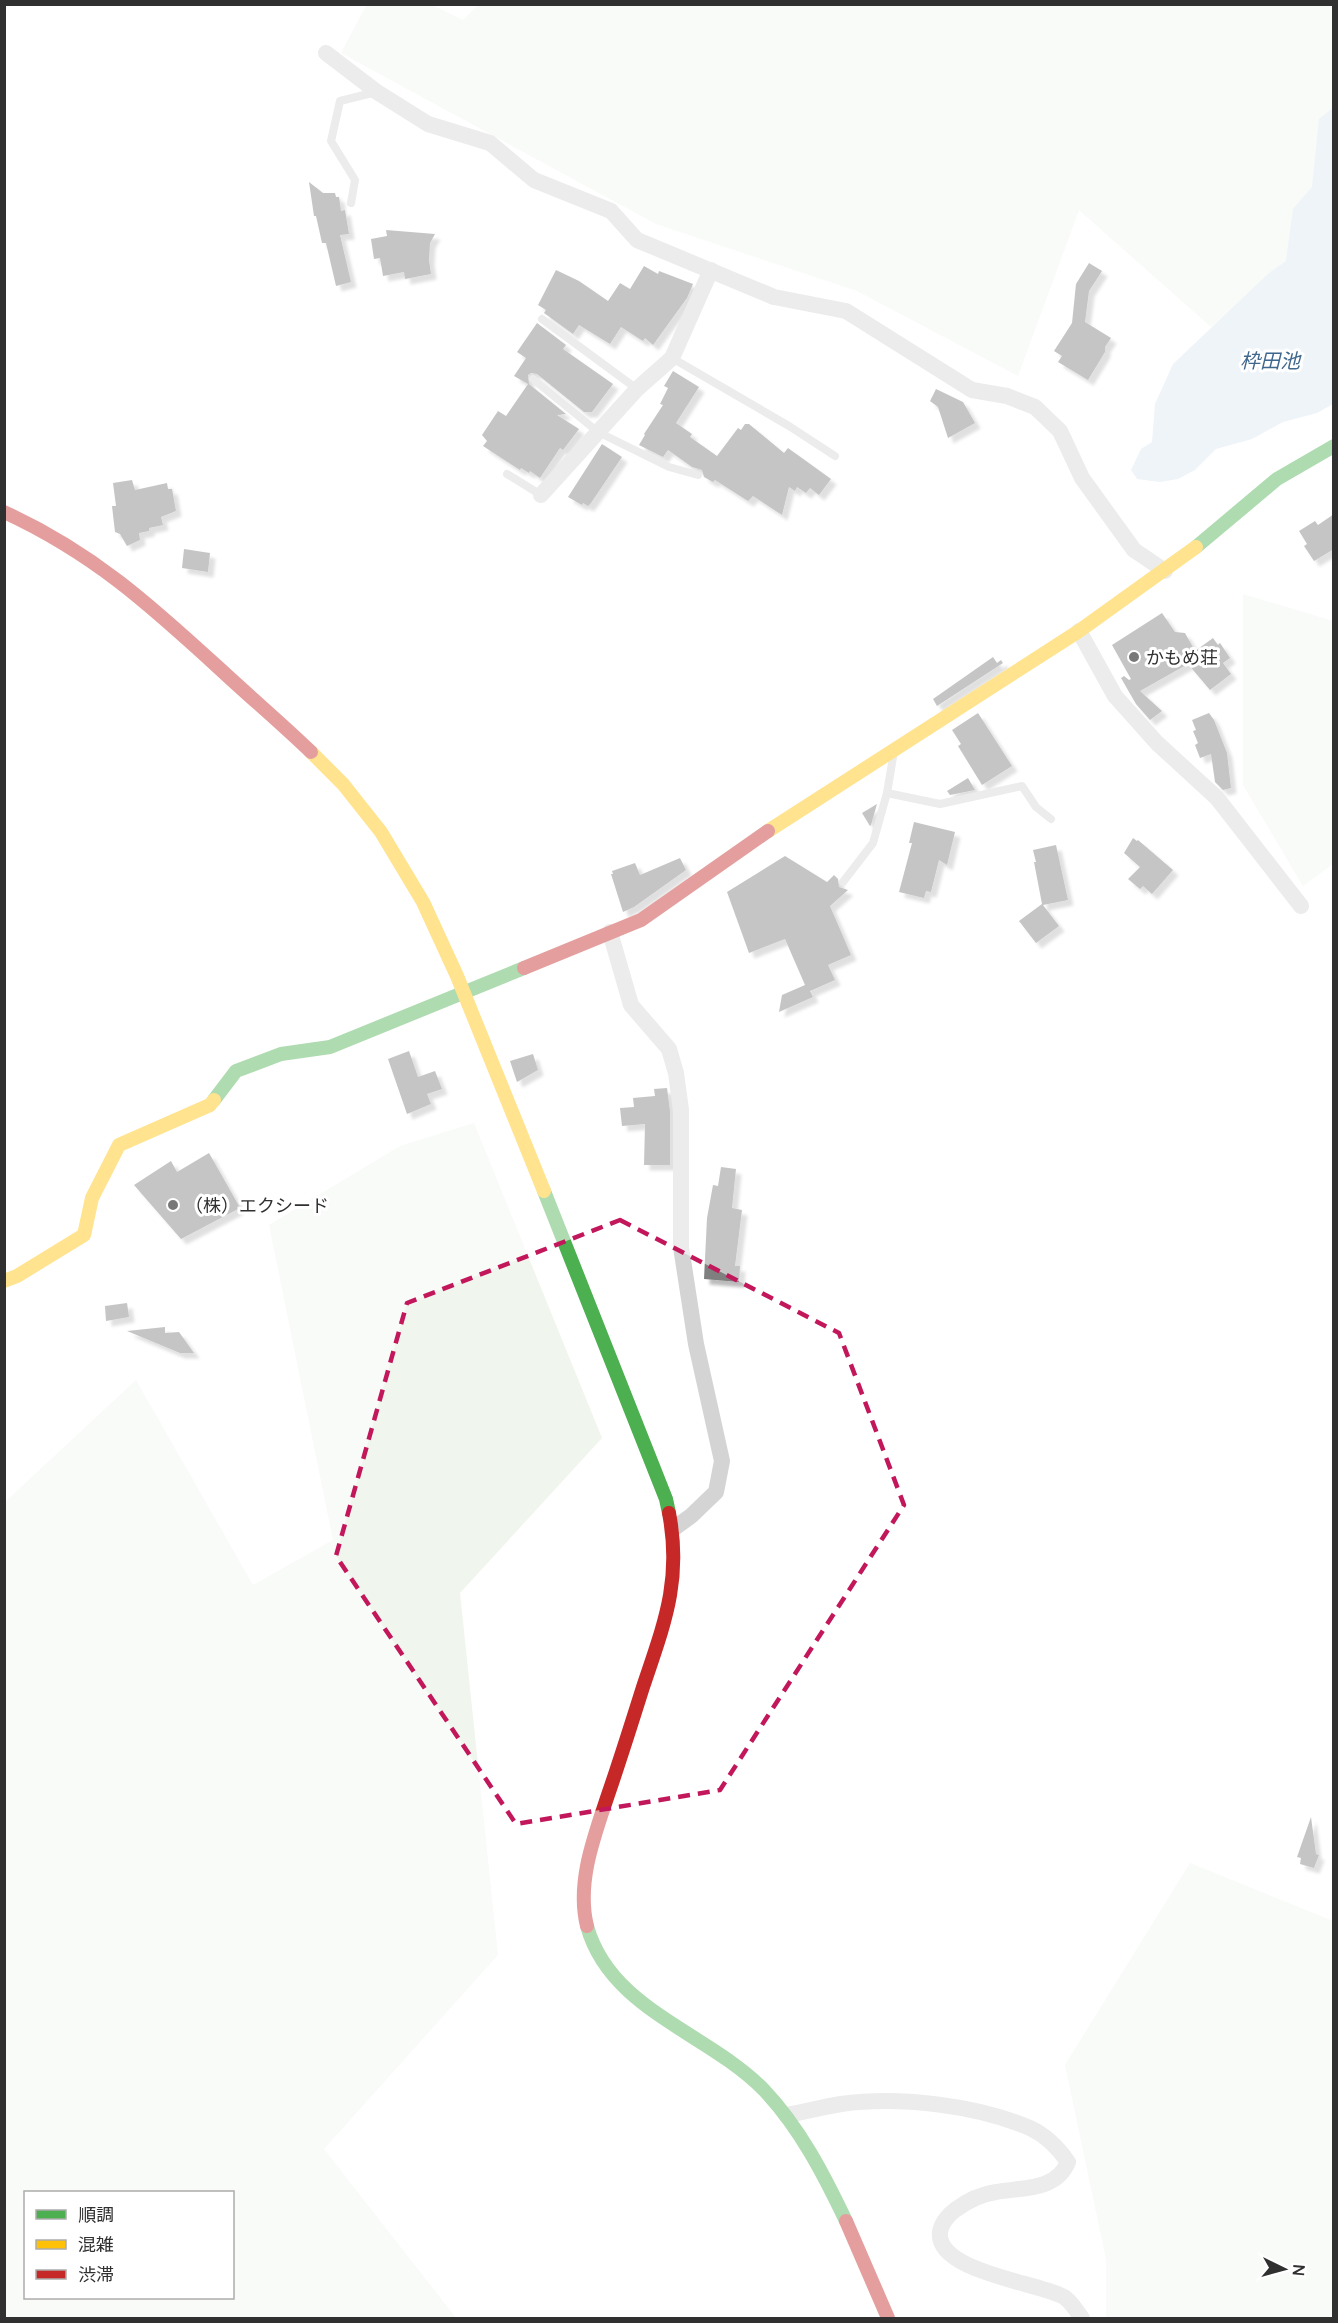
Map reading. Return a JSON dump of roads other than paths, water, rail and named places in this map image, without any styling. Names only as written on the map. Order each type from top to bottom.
[{"type":"street","points":[[326,53],[377,92],[428,124],[490,143],[534,180],[611,211],[637,240],[774,297],[846,311],[972,390],[1007,396],[1035,407],[1060,431],[1082,478],[1134,550],[1165,571]]},
{"type":"street","points":[[540,495],[636,389],[672,358],[711,270]]},
{"type":"street","points":[[4,1281],[17,1276],[84,1235],[92,1198],[119,1145],[210,1105],[236,1071],[281,1054],[330,1047],[641,920],[748,844],[1079,631],[1193,550],[1277,479],[1334,446]]},
{"type":"street","points":[[4,512],[34,524],[83,552],[140,595],[337,778],[380,831],[421,898],[465,992],[666,1499],[673,1529],[676,1554],[675,1578],[669,1608],[594,1842],[586,1878],[584,1912],[589,1934],[601,1959],[619,1980],[645,2004],[732,2063],[763,2088],[786,2115],[808,2146],[827,2183],[888,2319]]},
{"type":"street","points":[[1079,631],[1115,696],[1157,743],[1217,798],[1301,906]]},
{"type":"street","points":[[610,932],[631,1005],[669,1049],[676,1073],[681,1110],[681,1247],[696,1344],[722,1461],[716,1492],[691,1516],[673,1529]]},
{"type":"street","points":[[786,2115],[842,2104],[901,2102],[966,2108],[1032,2129],[1060,2151],[1068,2162],[1064,2172],[1047,2184],[994,2192],[967,2202],[951,2213],[944,2222],[940,2237],[949,2253],[962,2262],[1007,2280],[1065,2297],[1082,2318]]},
{"type":"lane","points":[[351,203],[355,180],[331,141],[340,101],[377,92]]},
{"type":"lane","points":[[542,319],[636,389]]},
{"type":"lane","points":[[672,358],[789,426],[835,456]]},
{"type":"lane","points":[[533,379],[598,432],[669,467],[698,475]]},
{"type":"lane","points":[[507,474],[540,495]]},
{"type":"lane","points":[[843,882],[873,843],[887,793],[894,750]]},
{"type":"lane","points":[[887,793],[940,804],[1022,786],[1036,807],[1051,819]]},
{"type":"water","name":"枠田池","points":[[1333,108],[1333,404],[1317,413],[1283,422],[1252,439],[1216,449],[1195,470],[1178,479],[1160,482],[1137,479],[1131,470],[1141,449],[1152,442],[1155,404],[1173,364],[1268,274],[1286,261],[1293,209],[1312,187],[1319,119]]},
{"type":"place","name":"かもめ荘","points":[[1134,657]]},
{"type":"place","name":"（株）エクシード","points":[[173,1205]]}]
